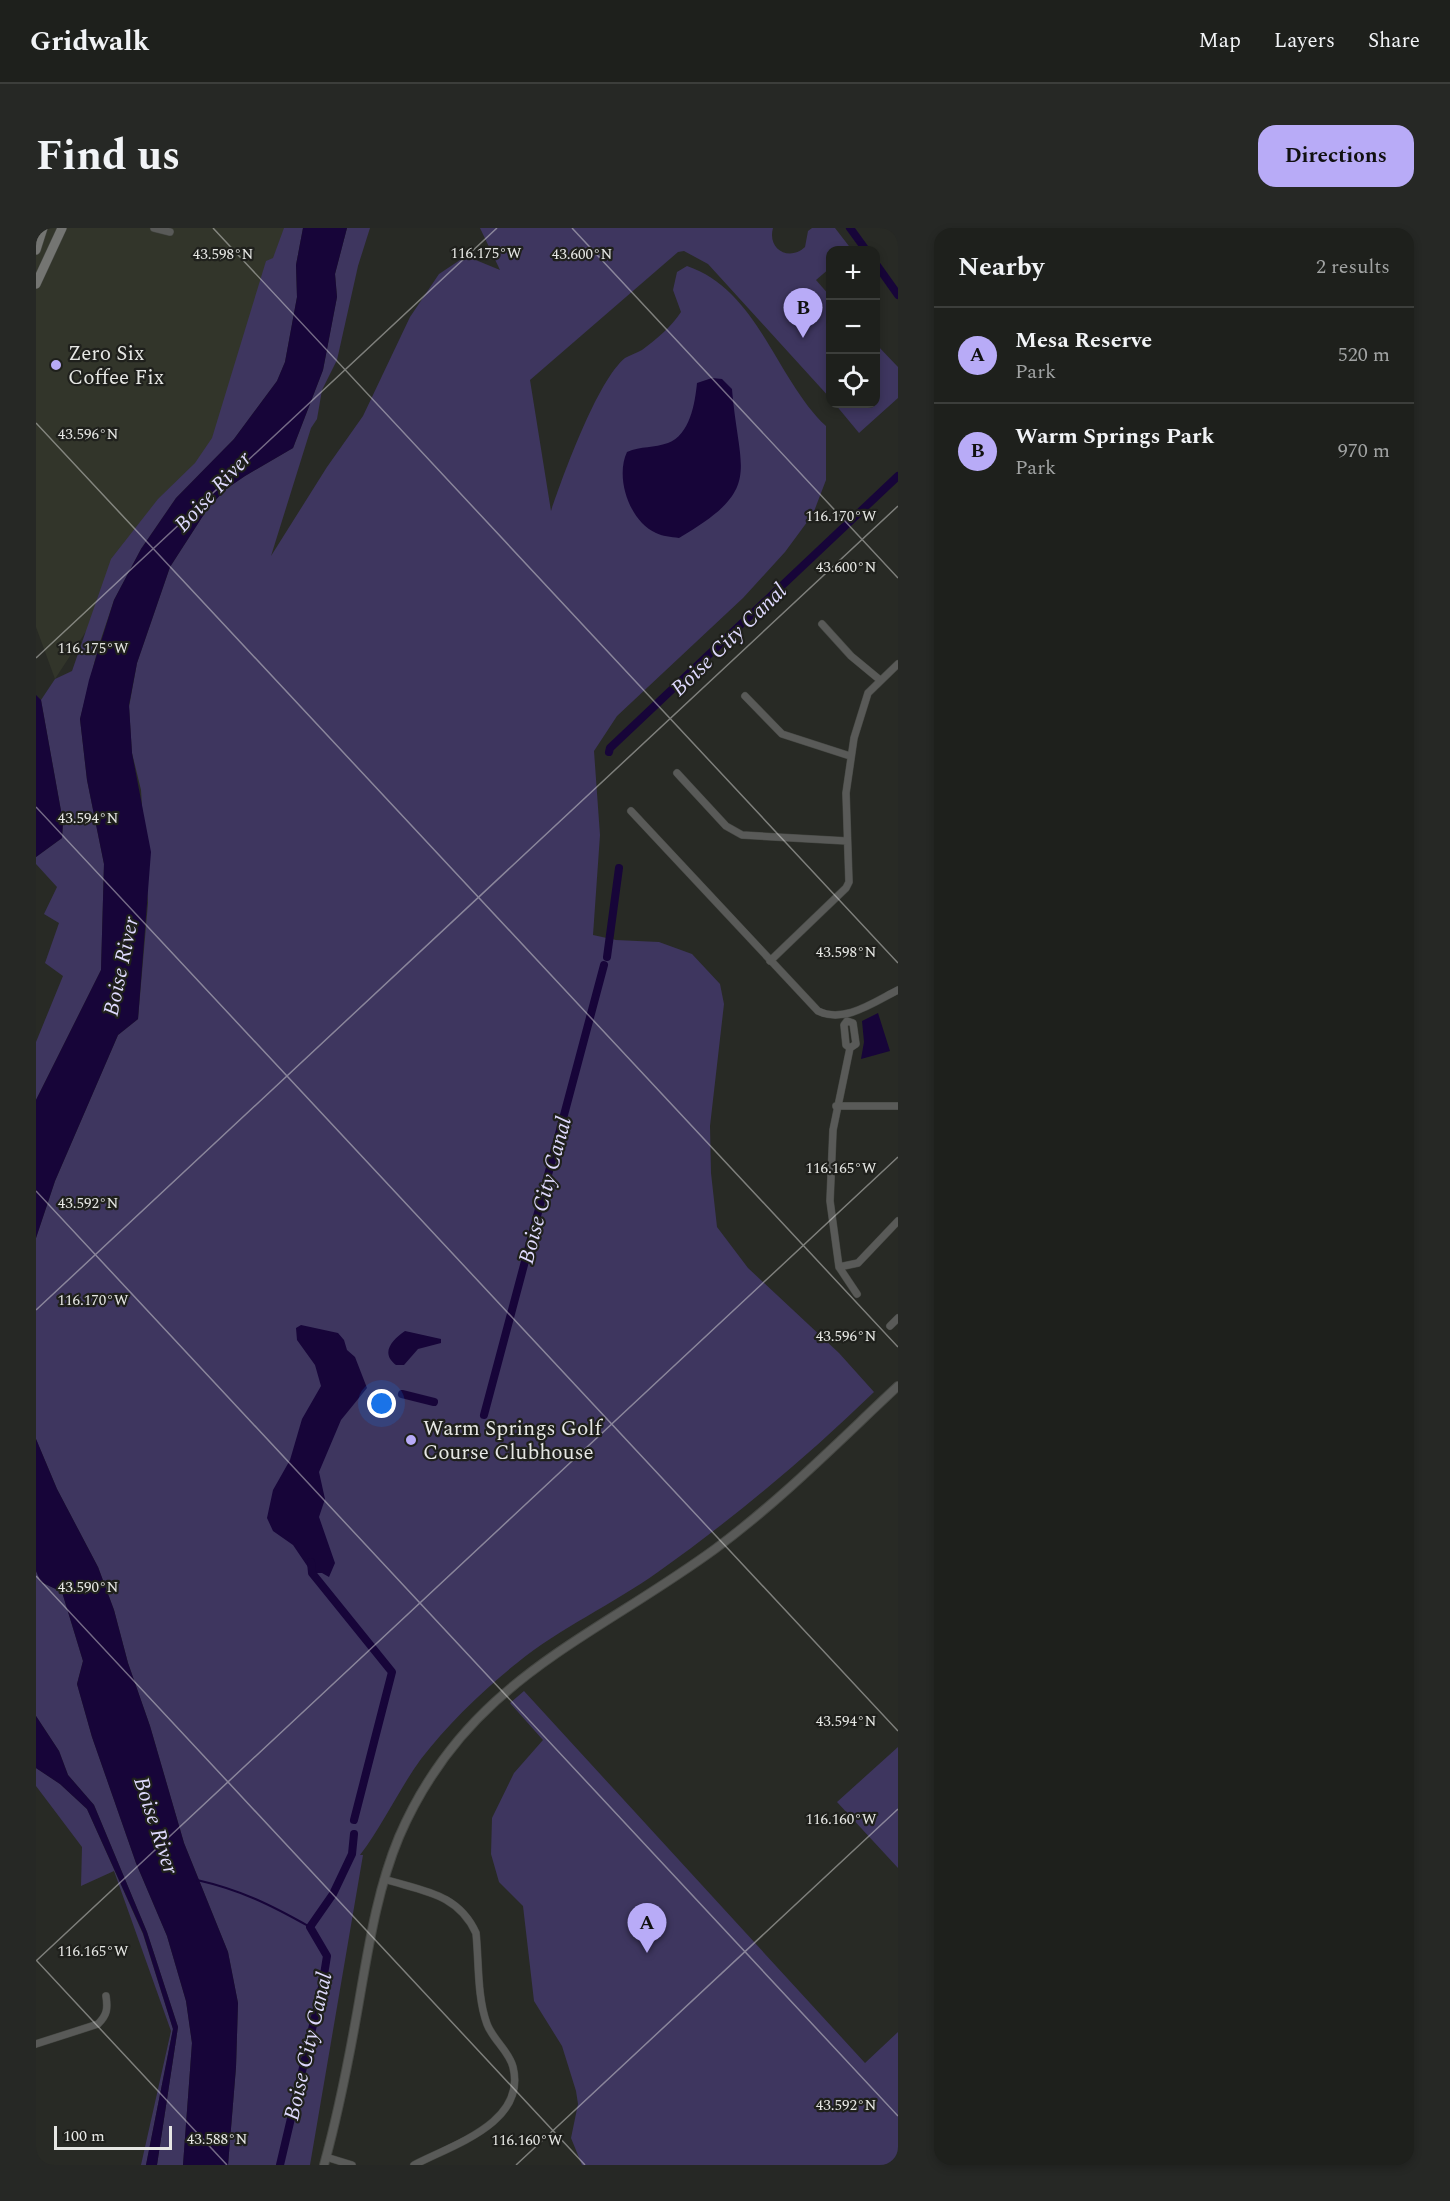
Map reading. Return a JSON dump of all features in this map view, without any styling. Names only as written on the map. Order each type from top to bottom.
[{"type":"main road","points":[[36,250],[43,228]]},
{"type":"main road","points":[[36,284],[62,228]]},
{"type":"street","points":[[154,228],[170,232]]},
{"type":"street","points":[[822,624],[851,656],[880,680]]},
{"type":"street","points":[[770,961],[846,888],[849,882],[846,793],[850,756],[864,701],[880,680],[898,664]]},
{"type":"street","points":[[745,696],[782,734],[850,756]]},
{"type":"street","points":[[677,773],[726,826],[742,835],[847,841]]},
{"type":"street","points":[[631,811],[818,1011],[826,1015],[847,1017],[898,990]]},
{"type":"street","points":[[847,1017],[853,1023],[856,1044],[850,1048],[836,1106],[830,1182],[833,1230],[839,1268],[857,1294]]},
{"type":"street","points":[[836,1106],[898,1106]]},
{"type":"street","points":[[839,1268],[858,1263],[898,1221]]},
{"type":"street","points":[[890,1326],[898,1318]]},
{"type":"street","points":[[352,2165],[325,2161],[343,2088],[372,1927],[384,1880],[399,1838],[424,1789],[446,1756],[492,1703],[551,1655],[692,1565],[731,1537],[778,1498],[898,1386]]},
{"type":"street","points":[[384,1880],[444,1898],[459,1907],[469,1920],[476,1933],[488,2026],[508,2055],[513,2068],[514,2085],[510,2103],[501,2115],[488,2127],[414,2165]]},
{"type":"street","points":[[36,2044],[98,2024],[105,2017],[108,2008],[106,1996]]},
{"type":"shaded area","points":[[36,228],[293,228],[272,376],[111,593],[55,679],[36,627]]},
{"type":"shaded area","points":[[284,228],[303,228],[296,265],[297,297],[285,362],[277,381],[234,439],[176,498],[141,549],[114,600],[98,648],[80,719],[87,780],[104,864],[101,970],[36,1100],[36,1042],[63,976],[45,963],[59,923],[44,914],[57,887],[36,864],[36,857],[62,838],[63,822],[41,700],[55,679],[72,671],[111,559],[158,499],[195,463],[212,438],[266,261],[273,258]]},
{"type":"shaded area","points":[[347,228],[370,228],[358,266],[337,360],[322,390],[317,419],[311,428],[271,556],[327,467],[363,416],[410,317],[439,274],[466,256],[500,270],[480,228],[773,228],[773,242],[776,247],[786,253],[792,253],[805,247],[808,231],[812,228],[835,228],[849,246],[826,246],[826,271],[816,280],[826,291],[826,394],[708,264],[684,251],[678,252],[530,380],[551,511],[592,407],[614,370],[625,358],[642,350],[658,337],[681,312],[673,290],[677,272],[687,266],[711,278],[732,295],[764,337],[793,385],[826,426],[826,480],[813,514],[785,552],[743,598],[617,716],[594,751],[600,835],[593,935],[616,940],[659,942],[692,954],[720,984],[724,1004],[710,1126],[711,1173],[717,1227],[748,1268],[839,1353],[874,1392],[823,1440],[714,1530],[641,1584],[551,1639],[517,1663],[466,1708],[431,1746],[360,1855],[363,1855],[310,2165],[228,2165],[236,2067],[238,2003],[228,1952],[184,1843],[150,1726],[128,1663],[114,1610],[98,1567],[57,1489],[36,1439],[36,1238],[55,1181],[118,1035],[138,1019],[148,903],[141,790],[132,753],[129,707],[137,663],[170,567],[208,508],[226,489],[293,448],[323,370],[337,297],[335,274]]},
{"type":"shaded area","points":[[880,348],[898,367],[898,398],[859,433],[838,408],[880,408]]},
{"type":"shaded area","points":[[36,1571],[41,1582],[62,1592],[83,1661],[77,1684],[92,1737],[136,1863],[167,1936],[186,2001],[192,2043],[183,2165],[157,2165],[178,2027],[147,1932],[94,1805],[68,1775],[59,1751],[36,1716]]},
{"type":"shaded area","points":[[524,1691],[865,2063],[898,2032],[898,2165],[582,2165],[571,2138],[578,2104],[576,2091],[562,2046],[534,2001],[523,1906],[499,1882],[491,1854],[492,1818],[514,1773],[543,1740],[510,1703]]},
{"type":"shaded area","points":[[898,1747],[898,1868],[837,1802]]},
{"type":"shaded area","points":[[36,1768],[60,1784],[87,1809],[143,1934],[173,2029],[146,2165],[141,2165],[171,2031],[114,1871],[81,1886],[82,1847],[36,1786]]},
{"type":"water","name":"Boise River","points":[[303,228],[347,228],[335,274],[337,297],[323,370],[293,448],[226,489],[208,508],[170,567],[137,663],[129,705],[132,753],[151,852],[138,1019],[118,1035],[55,1181],[36,1238],[36,1100],[101,970],[104,864],[87,780],[80,719],[89,680],[114,600],[141,549],[176,498],[234,439],[277,381],[285,362],[297,297],[296,265]]},
{"type":"water","points":[[712,378],[722,379],[732,389],[741,460],[740,477],[735,491],[724,506],[706,521],[679,538],[658,534],[638,519],[627,497],[623,474],[627,452],[663,445],[682,433],[690,418],[697,383]]},
{"type":"water","points":[[36,695],[41,700],[63,822],[62,838],[36,857]]},
{"type":"water","points":[[878,1013],[890,1051],[861,1059],[864,1042],[862,1021]]},
{"type":"water","points":[[301,1325],[338,1333],[344,1340],[347,1350],[355,1357],[367,1388],[341,1420],[319,1472],[325,1499],[319,1517],[335,1563],[329,1577],[322,1573],[312,1573],[293,1545],[273,1531],[267,1518],[273,1490],[290,1460],[302,1419],[321,1386],[315,1365],[297,1340],[296,1328]]},
{"type":"water","points":[[405,1331],[441,1339],[441,1343],[418,1349],[404,1365],[396,1365],[391,1360],[388,1351],[396,1338]]},
{"type":"water","name":"Boise River","points":[[36,1439],[57,1489],[98,1567],[114,1610],[128,1663],[150,1726],[184,1843],[228,1952],[238,2003],[236,2067],[228,2165],[183,2165],[192,2043],[186,2001],[167,1936],[136,1863],[92,1737],[77,1684],[83,1661],[62,1592],[41,1582],[36,1571]]},
{"type":"water","points":[[36,1716],[59,1751],[68,1775],[94,1805],[147,1932],[178,2027],[157,2165],[146,2165],[173,2029],[143,1933],[87,1809],[60,1784],[36,1768]]},
{"type":"waterway","name":"Boise City Canal","points":[[850,228],[863,246]]},
{"type":"waterway","name":"Boise City Canal","points":[[880,270],[898,295]]},
{"type":"waterway","name":"Boise City Canal","points":[[609,752],[610,748],[898,476]]},
{"type":"waterway","name":"Boise City Canal","points":[[607,957],[619,868]]},
{"type":"waterway","name":"Boise City Canal","points":[[484,1415],[604,965]]},
{"type":"waterway","name":"Boise City Canal","points":[[402,1394],[434,1402]]},
{"type":"waterway","name":"Boise City Canal","points":[[311,1562],[312,1573],[392,1672],[354,1820]]},
{"type":"waterway","name":"Boise City Canal","points":[[280,2165],[322,1987],[327,1956],[310,1927],[333,1894],[352,1854],[354,1834]]},
{"type":"waterway","points":[[197,1880],[228,1888],[255,1899],[310,1927]]},
{"type":"place","name":"Warm Springs Park","points":[[803,338]]},
{"type":"place","name":"Zero Six Coffee Fix","points":[[56,365]]},
{"type":"place","name":"Warm Springs Golf Course Clubhouse","points":[[411,1440]]},
{"type":"place","name":"Mesa Reserve","points":[[647,1953]]}]
